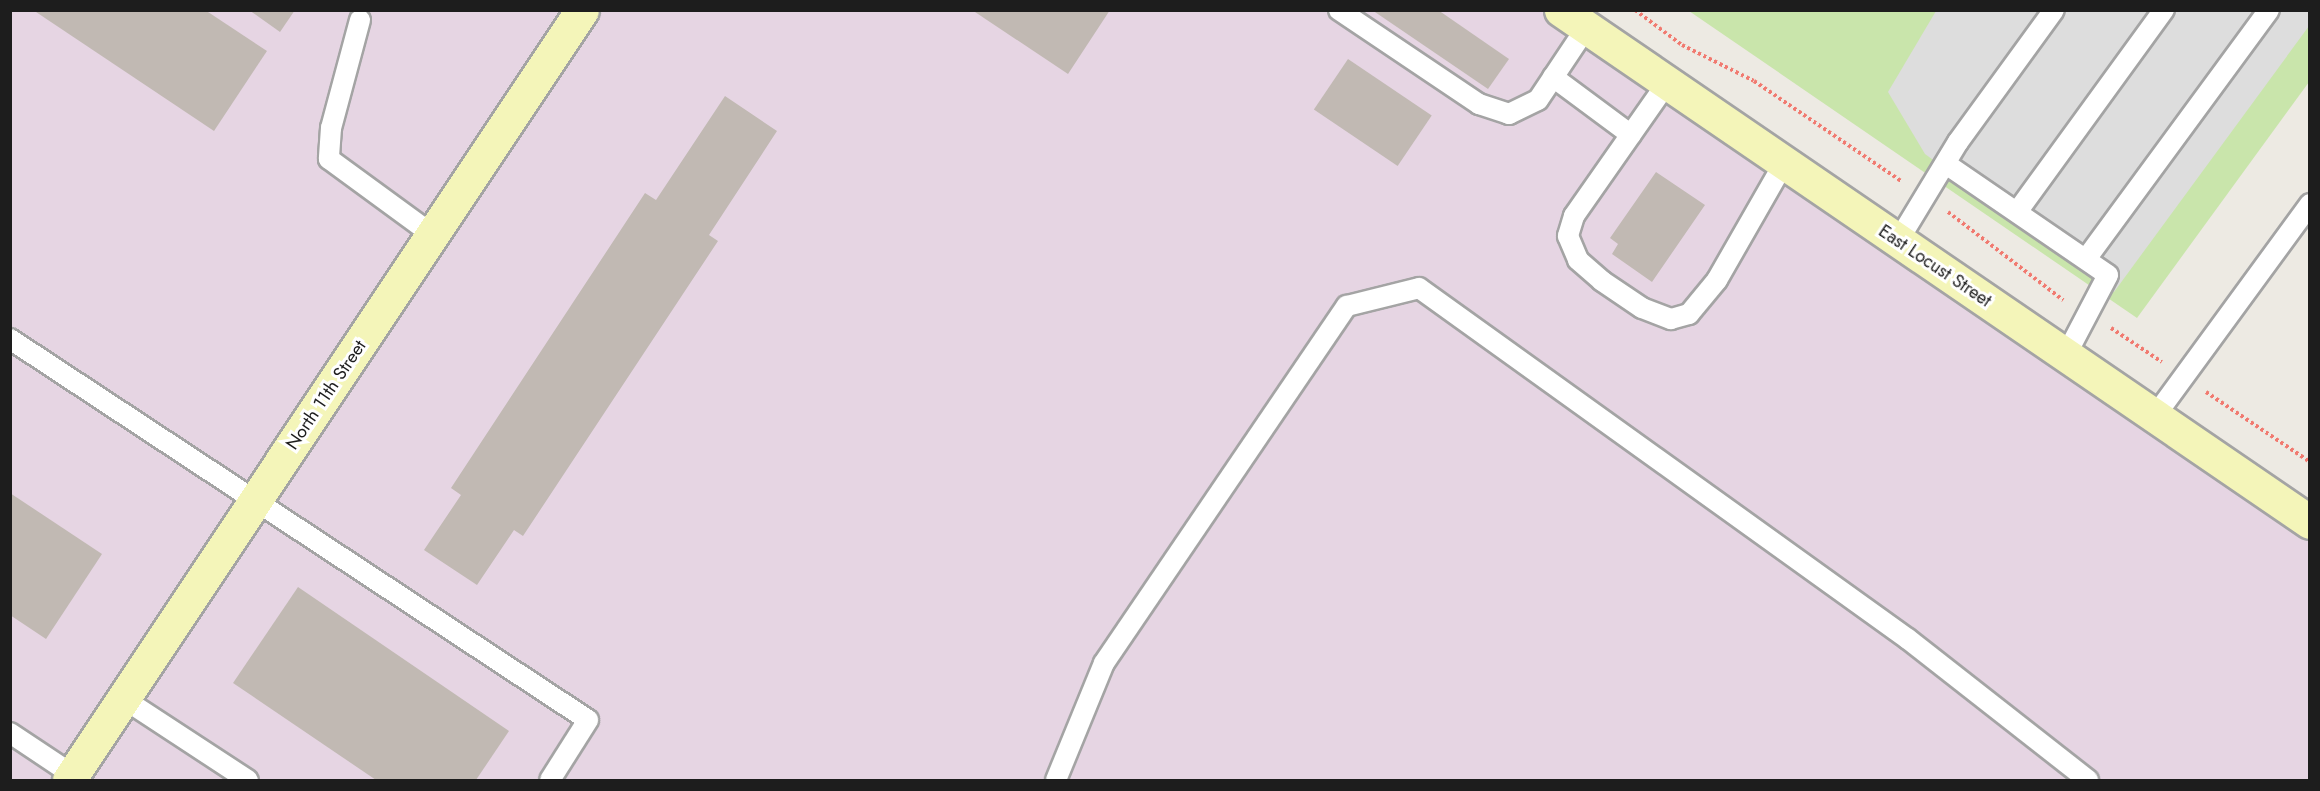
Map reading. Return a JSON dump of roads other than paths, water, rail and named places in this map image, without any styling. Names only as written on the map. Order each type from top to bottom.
[{"type":"street","name":"North 11th Street","points":[[71,778],[582,10]]},
{"type":"street","name":"East Locust Street","points":[[1574,19],[2310,522]]},
{"type":"lane","points":[[1339,10],[1479,104],[1509,114],[1538,100],[1553,77],[1574,19]]},
{"type":"lane","points":[[1898,241],[1958,142],[2054,10]]},
{"type":"lane","points":[[2017,212],[2164,10]]},
{"type":"lane","points":[[2086,259],[2269,10]]},
{"type":"lane","points":[[360,20],[331,128],[329,159],[433,235]]},
{"type":"lane","points":[[1553,77],[1631,135]]},
{"type":"lane","points":[[1667,83],[1574,216],[1568,236],[1578,260],[1602,281],[1642,308],[1671,319],[1689,314],[1706,296],[1784,163]]},
{"type":"lane","points":[[1946,164],[2108,275],[2066,355]]},
{"type":"lane","points":[[2155,416],[2310,204]]},
{"type":"lane","points":[[1056,780],[1104,663],[1347,306],[1419,288],[1908,639],[2088,780]]},
{"type":"lane","points":[[10,339],[588,720],[550,780]]},
{"type":"lane","points":[[124,699],[248,780]]},
{"type":"lane","points":[[10,733],[71,778]]}]
